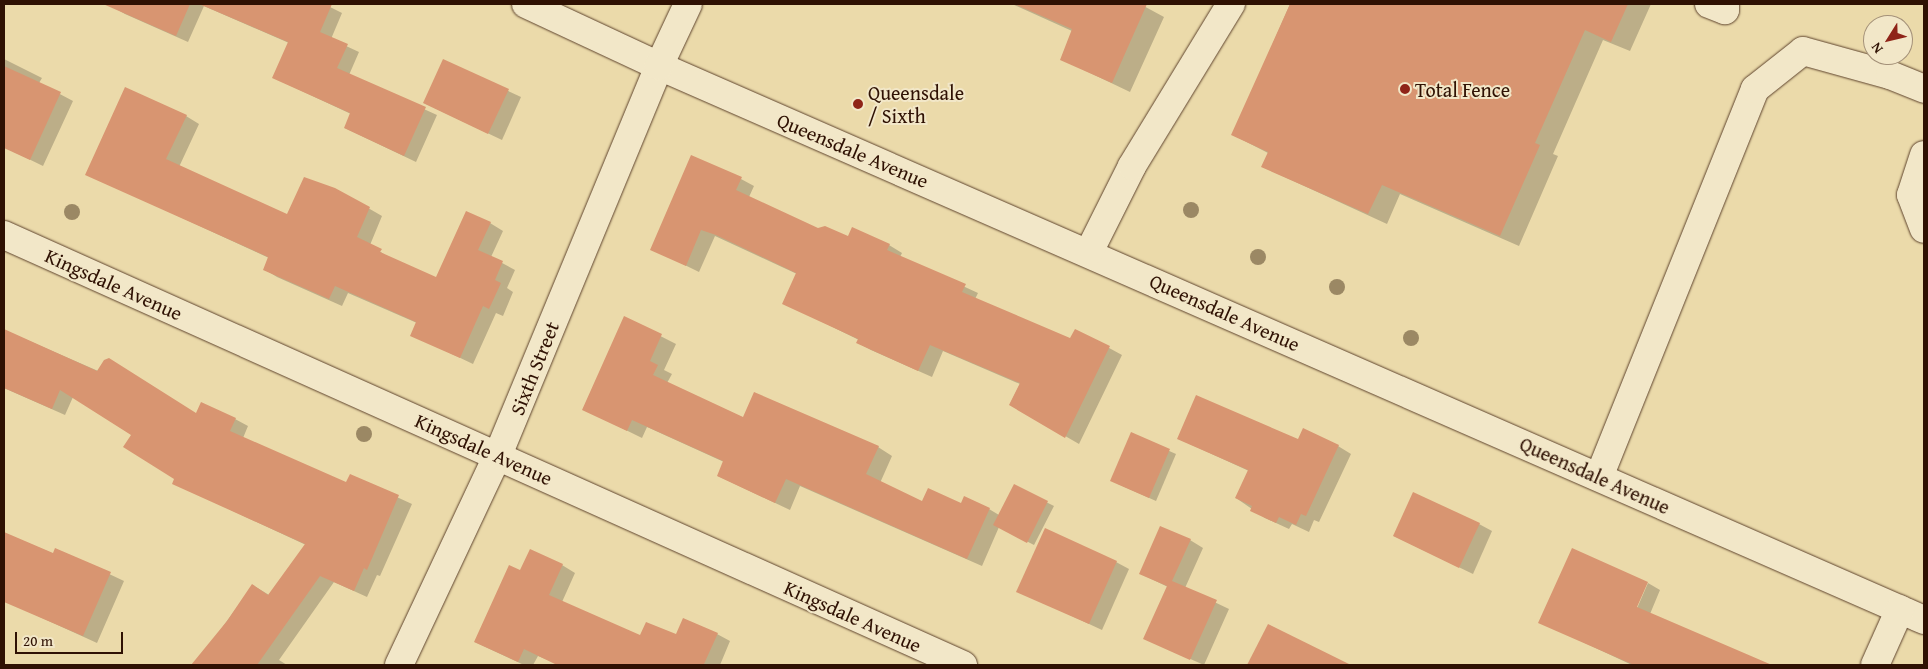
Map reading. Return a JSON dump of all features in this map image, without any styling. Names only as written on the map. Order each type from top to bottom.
[{"type":"street","name":"Queensdale Avenue","points":[[526,4],[659,66],[1089,252],[1924,620]]},
{"type":"street","name":"Sixth Street","points":[[399,665],[498,455],[659,66],[688,4]]},
{"type":"street","points":[[1709,4],[1725,10],[1726,4]]},
{"type":"street","points":[[1089,252],[1132,166],[1222,7]]},
{"type":"street","points":[[1599,477],[1756,89],[1804,51],[1890,75],[1924,89]]},
{"type":"street","points":[[1924,155],[1911,195],[1924,229]]},
{"type":"street","name":"Kingsdale Avenue","points":[[4,235],[963,665]]},
{"type":"street","points":[[1875,665],[1900,609]]},
{"type":"building","points":[[103,4],[190,4],[176,36]]},
{"type":"building","points":[[199,4],[332,4],[320,32],[348,44],[337,68],[426,107],[404,156],[344,128],[350,113],[272,78],[288,42]]},
{"type":"building","points":[[1014,4],[1147,4],[1112,83],[1060,60],[1072,29]]},
{"type":"building","name":"Total Fence","points":[[1290,4],[1628,4],[1611,42],[1585,30],[1535,143],[1540,145],[1500,236],[1382,185],[1368,214],[1261,167],[1268,152],[1231,135]]},
{"type":"building","points":[[443,59],[509,89],[488,134],[423,103]]},
{"type":"building","points":[[4,66],[61,92],[30,160],[4,148]]},
{"type":"building","points":[[125,87],[187,115],[166,159],[287,214],[304,177],[335,188],[370,207],[357,237],[382,249],[380,252],[436,277],[466,211],[491,222],[478,250],[503,261],[495,280],[501,283],[489,309],[483,306],[460,358],[410,336],[416,322],[335,286],[329,299],[263,270],[268,257],[85,175]]},
{"type":"building","points":[[691,155],[742,177],[736,190],[818,228],[825,226],[848,236],[852,227],[890,244],[887,250],[966,284],[962,292],[1070,338],[1075,329],[1110,346],[1065,438],[1009,405],[1020,383],[930,345],[918,371],[856,343],[858,339],[782,304],[796,273],[716,235],[701,230],[686,266],[650,250]]},
{"type":"building","points":[[624,316],[662,334],[650,361],[658,365],[653,375],[743,417],[754,392],[879,446],[866,474],[922,501],[928,488],[961,503],[964,496],[990,508],[967,559],[786,479],[775,503],[717,476],[723,461],[632,420],[627,431],[582,410]]},
{"type":"building","points":[[4,329],[97,371],[104,360],[109,358],[196,413],[201,402],[236,418],[230,431],[346,482],[350,474],[399,495],[367,570],[364,568],[354,591],[320,576],[257,665],[191,665],[227,621],[252,584],[268,595],[305,544],[172,484],[174,479],[123,447],[131,435],[60,390],[52,409],[4,388]]},
{"type":"building","points":[[1196,395],[1298,439],[1303,428],[1339,445],[1306,516],[1301,514],[1296,525],[1279,517],[1276,523],[1250,511],[1252,506],[1235,498],[1248,470],[1177,439]]},
{"type":"building","points":[[1131,432],[1170,449],[1149,498],[1110,481]]},
{"type":"building","points":[[1014,484],[1048,501],[1027,543],[993,525]]},
{"type":"building","points":[[1413,492],[1480,523],[1459,568],[1393,536]]},
{"type":"building","points":[[1160,526],[1191,539],[1172,581],[1217,600],[1190,660],[1143,639],[1167,586],[1139,574]]},
{"type":"building","points":[[1045,528],[1117,561],[1089,624],[1016,592]]},
{"type":"building","points":[[4,532],[53,553],[55,548],[111,572],[83,636],[4,602]]},
{"type":"building","points":[[1572,548],[1648,582],[1637,607],[1772,665],[1634,665],[1538,623]]},
{"type":"building","points":[[530,549],[563,564],[549,595],[640,635],[646,622],[676,634],[683,618],[718,633],[704,664],[707,665],[557,665],[524,649],[518,662],[474,642],[509,565],[520,570]]},
{"type":"building","points":[[1268,624],[1351,665],[1247,665]]},
{"type":"place","name":"Total Fence","points":[[1405,89]]},
{"type":"place","name":"Queensdale / Sixth","points":[[858,104]]}]
